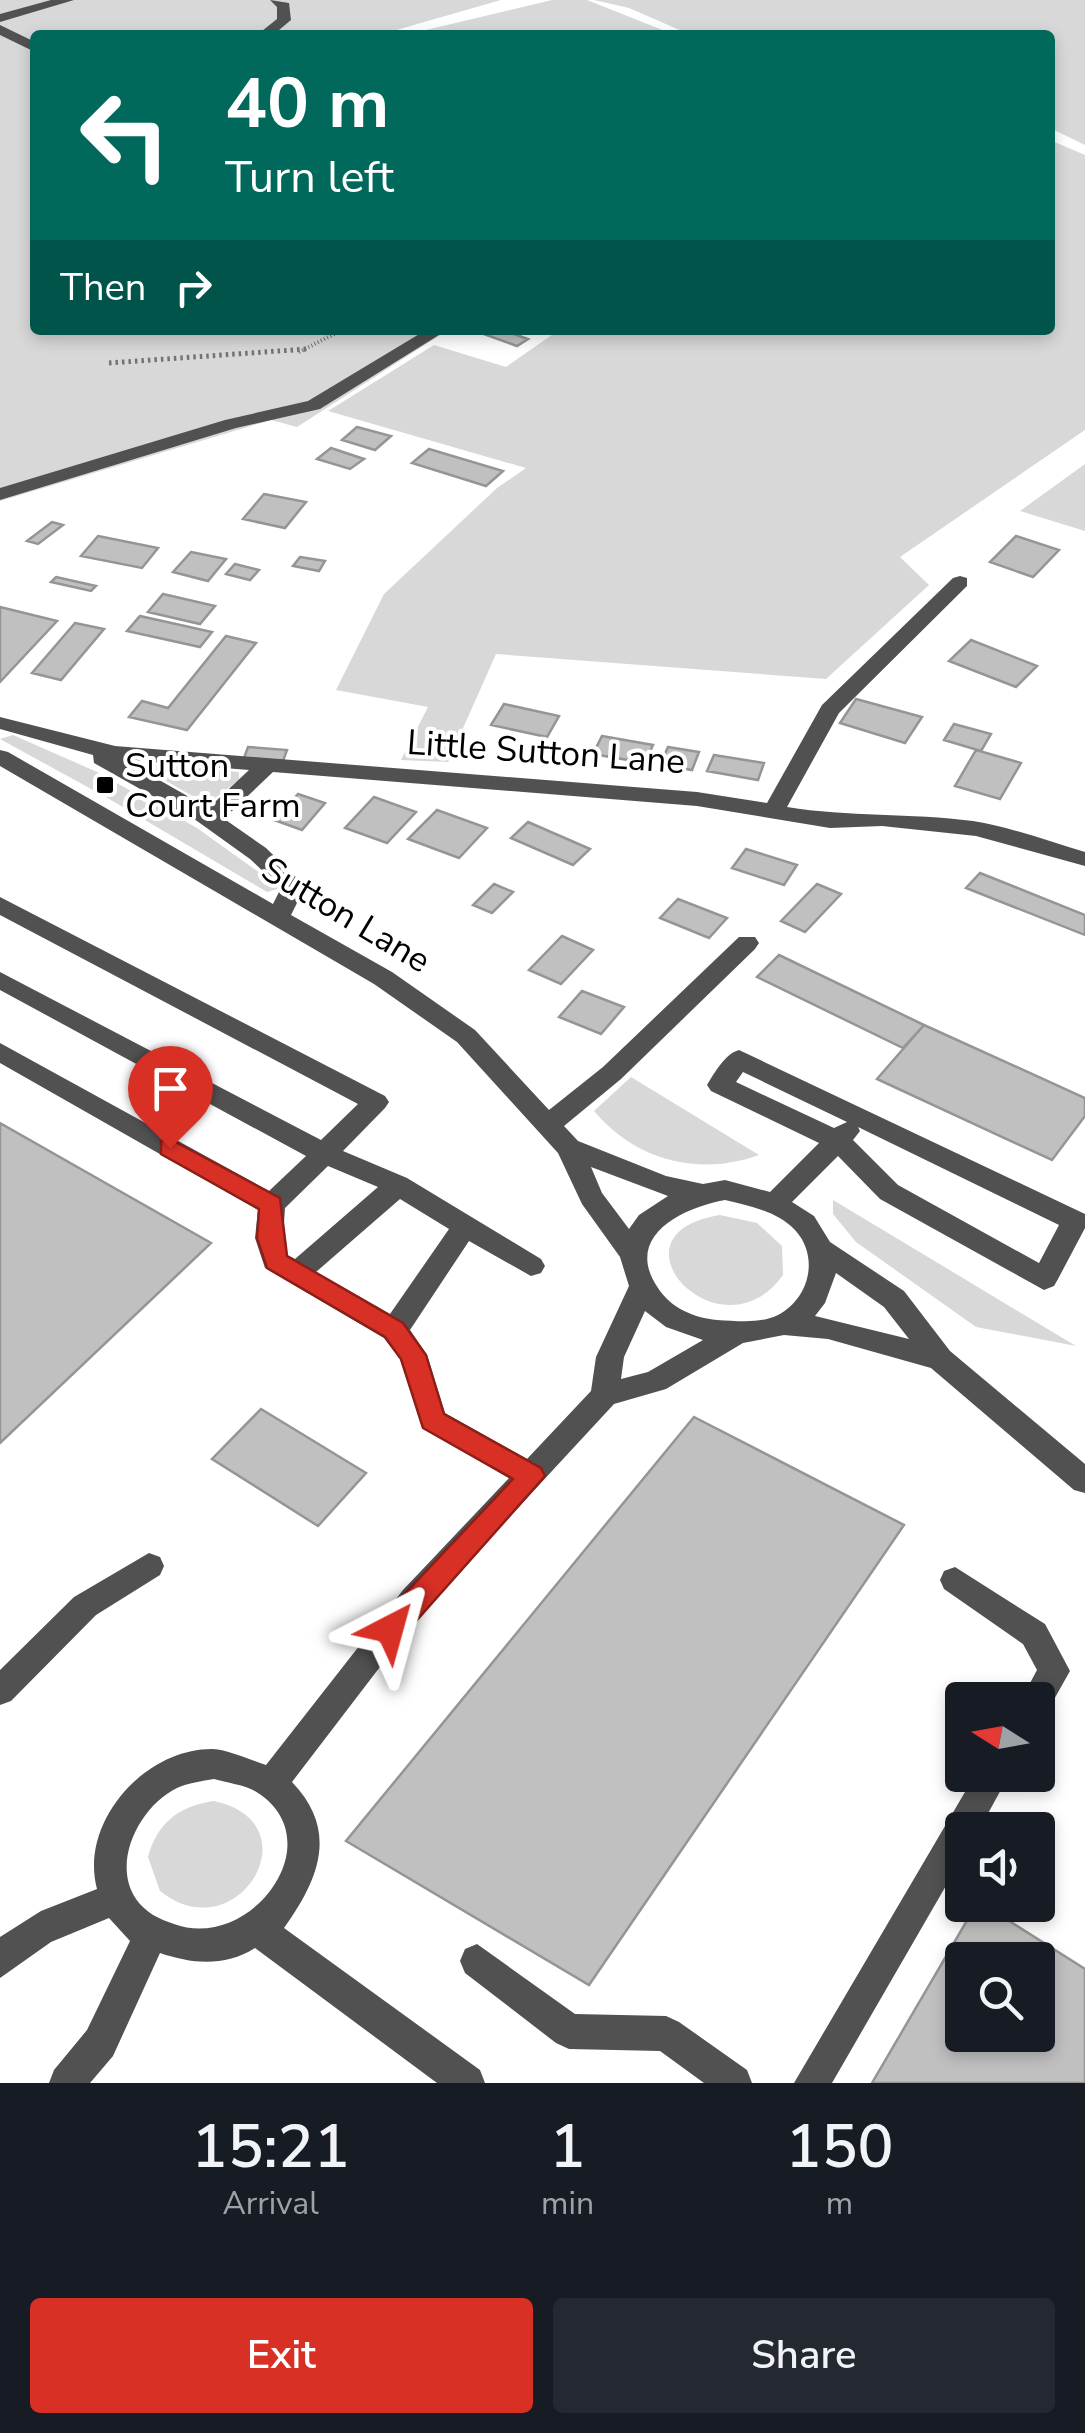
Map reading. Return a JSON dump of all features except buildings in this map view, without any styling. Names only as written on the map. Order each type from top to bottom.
[{"type":"street","points":[[0,18],[67,0]]},
{"type":"street","points":[[271,30],[284,20],[284,6],[278,0]]},
{"type":"street","points":[[0,29],[30,45]]},
{"type":"street","points":[[0,494],[230,424],[314,404],[430,335]]},
{"type":"street","points":[[772,814],[830,710],[960,582]]},
{"type":"street","name":"Little Sutton Lane","points":[[0,723],[43,732],[78,747],[266,767],[698,799],[830,821],[882,818],[977,829],[1085,859]]},
{"type":"street","points":[[78,747],[150,782],[203,815],[291,883],[291,898],[279,916]]},
{"type":"street","name":"Sutton Lane","points":[[0,757],[383,978],[466,1036],[569,1148],[661,1185],[699,1193]]},
{"type":"street","points":[[203,815],[224,806],[266,767]]},
{"type":"street","points":[[0,905],[376,1102],[272,1204],[270,1238],[276,1261],[394,1330],[413,1355],[433,1420],[532,1476]]},
{"type":"street","points":[[546,1126],[612,1074],[748,943]]},
{"type":"street","points":[[0,980],[322,1152],[398,1186],[532,1266]]},
{"type":"street","points":[[0,1052],[272,1204]]},
{"type":"street","points":[[739,1059],[860,1118],[1075,1221],[1044,1279],[889,1192],[838,1141],[720,1085],[739,1059]]},
{"type":"street","points":[[776,1202],[860,1118]]},
{"type":"street","name":"Sutton Lane","points":[[569,1148],[591,1197],[634,1256]]},
{"type":"street","points":[[296,1273],[398,1186]]},
{"type":"street","points":[[733,1336],[694,1328],[671,1317],[642,1287],[634,1256],[636,1240],[657,1213],[699,1193],[725,1190],[776,1202],[798,1215],[823,1250],[894,1299],[940,1359],[1085,1481]]},
{"type":"street","points":[[394,1330],[466,1226]]},
{"type":"street","points":[[785,1324],[808,1309],[820,1292],[825,1272],[823,1250]]},
{"type":"street","points":[[606,1396],[610,1357],[642,1287]]},
{"type":"street","points":[[273,1781],[414,1599],[606,1396],[656,1382],[733,1336],[785,1324],[828,1328],[940,1359]]},
{"type":"street","points":[[0,1690],[84,1606],[148,1566]]},
{"type":"street","points":[[955,1580],[1034,1634],[1054,1671],[1048,1682]]},
{"type":"street","points":[[214,1764],[246,1768],[273,1781],[293,1801],[304,1826],[306,1854],[291,1895],[259,1930],[228,1944],[194,1948],[151,1935],[134,1924],[116,1898],[109,1868],[114,1837],[129,1808],[152,1785],[182,1770],[214,1764]]},
{"type":"street","points":[[812,2083],[983,1792]]},
{"type":"street","points":[[0,1961],[18,1941],[52,1920],[116,1898]]},
{"type":"street","points":[[259,1930],[463,2082]]},
{"type":"street","points":[[66,2083],[100,2043],[151,1935]]},
{"type":"street","points":[[477,1961],[569,2031],[666,2034],[734,2083]]},
{"type":"path","points":[[109,363],[294,353],[318,346],[334,335]]},
{"type":"shaded area","points":[[0,0],[501,0],[396,30],[30,30],[30,335],[440,335],[297,427],[271,420],[0,501]]},
{"type":"shaded area","points":[[552,0],[587,0],[662,30],[426,30]]},
{"type":"shaded area","points":[[594,0],[1085,0],[1085,145],[1055,130],[1055,30],[680,30],[629,8]]},
{"type":"shaded area","points":[[1055,142],[1085,155],[1085,430],[900,557],[929,585],[826,679],[496,654],[448,762],[401,760],[428,707],[336,690],[384,594],[497,488],[526,468],[328,411],[434,345],[506,367],[552,335],[1055,335]]},
{"type":"shaded area","points":[[1085,464],[1085,531],[1020,511]]},
{"type":"shaded area","points":[[13,735],[113,779],[93,790],[0,739]]},
{"type":"shaded area","points":[[133,762],[239,772],[239,780],[211,801],[203,802]]},
{"type":"shaded area","points":[[115,782],[197,828],[281,888],[267,892],[99,793]]},
{"type":"shaded area","points":[[631,1077],[759,1155],[691,1164],[669,1160],[628,1142],[594,1111]]},
{"type":"shaded area","points":[[833,1200],[1076,1346],[976,1327],[856,1242],[833,1214]]},
{"type":"shaded area","points":[[720,1215],[757,1223],[782,1246],[783,1275],[758,1298],[730,1305],[704,1299],[683,1285],[671,1265],[670,1245],[686,1227]]},
{"type":"shaded area","points":[[214,1801],[244,1814],[259,1833],[262,1855],[254,1878],[238,1896],[215,1906],[189,1906],[160,1891],[148,1857],[157,1835],[171,1818],[190,1807]]},
{"type":"place","name":"Sutton Court Farm","points":[[105,785]]},
{"type":"route","points":[[170,1148],[272,1204],[270,1238],[276,1261],[394,1330],[413,1355],[433,1420],[532,1476],[390,1629]]}]
